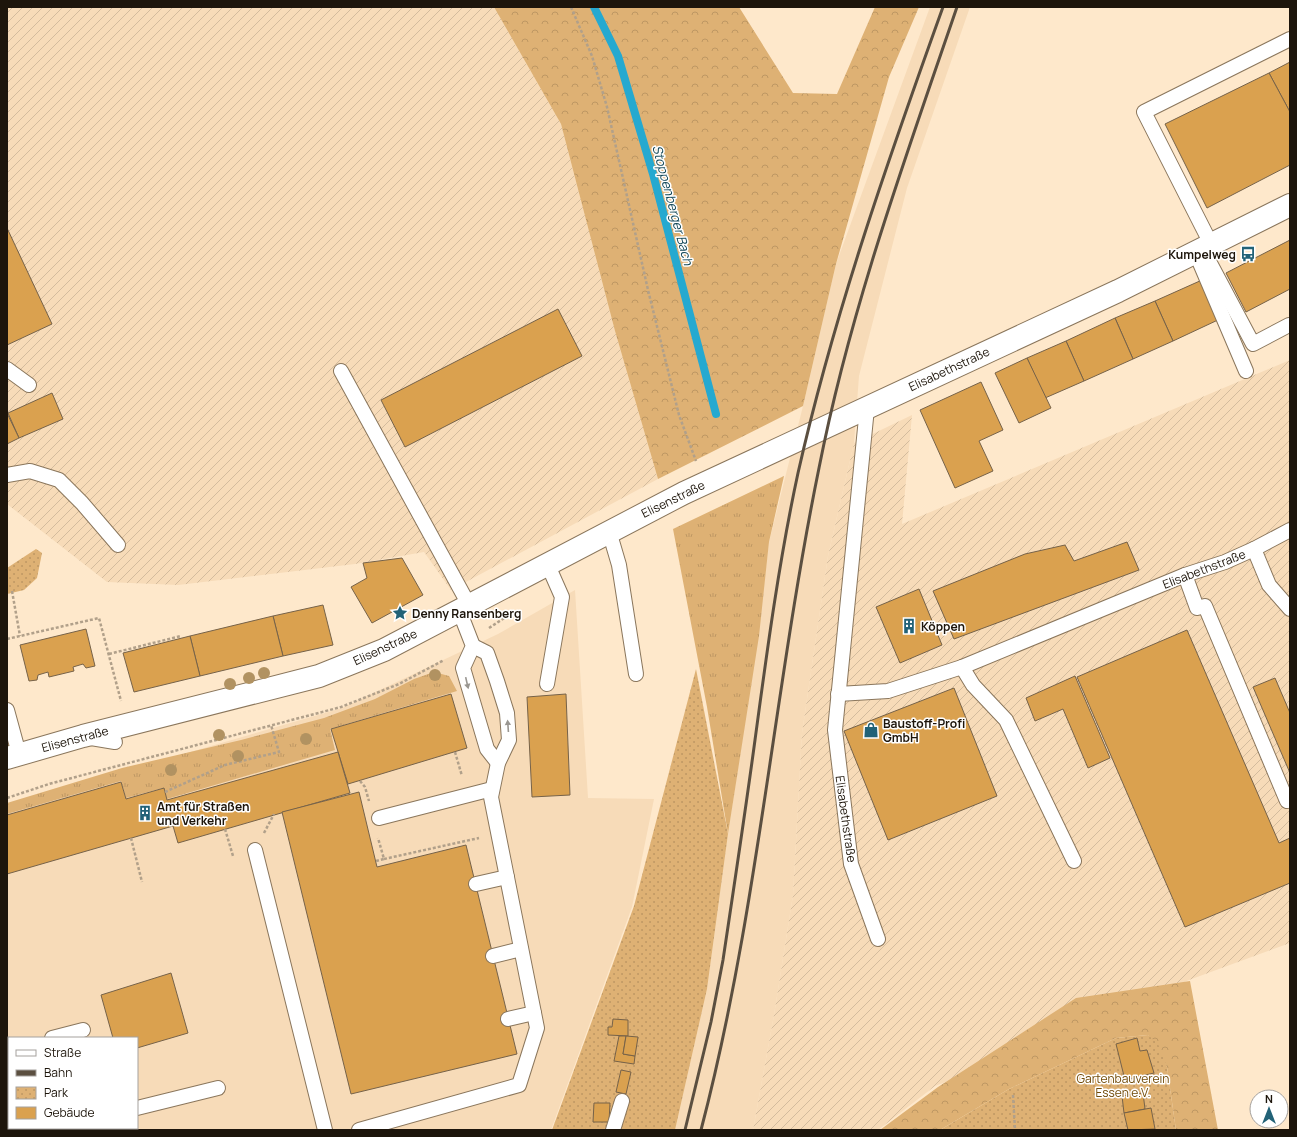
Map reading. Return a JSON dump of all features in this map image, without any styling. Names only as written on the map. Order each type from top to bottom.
[{"type":"street","name":"Elisabethstraße","points":[[867,408],[1118,291],[1290,205]]},
{"type":"street","name":"Elisenstraße","points":[[13,756],[83,736],[319,676],[384,650],[609,531],[707,482],[867,408]]},
{"type":"lane","points":[[1288,325],[1253,344],[1203,248],[1144,112],[1290,39]]},
{"type":"lane","points":[[1203,248],[1246,371]]},
{"type":"lane","points":[[7,369],[29,385]]},
{"type":"lane","points":[[341,371],[464,608],[473,646],[463,668],[487,750],[498,763]]},
{"type":"lane","name":"Elisabethstraße","points":[[867,408],[843,656],[834,730],[851,864],[878,939]]},
{"type":"lane","points":[[7,475],[30,471],[59,480],[82,503],[118,545]]},
{"type":"lane","name":"Elisabethstraße","points":[[838,694],[888,691],[962,667],[1185,575],[1225,562],[1290,530]]},
{"type":"lane","points":[[609,531],[619,565],[636,674]]},
{"type":"lane","name":"Elisabethstraße","points":[[1254,549],[1268,585],[1290,609]]},
{"type":"lane","points":[[547,563],[562,597],[547,684]]},
{"type":"lane","points":[[1185,575],[1197,608],[1205,606],[1287,801]]},
{"type":"lane","points":[[359,1130],[519,1085],[538,1028],[491,797],[498,763],[508,740],[507,713],[487,653],[473,646]]},
{"type":"lane","points":[[962,667],[972,685],[1006,720],[1074,861]]},
{"type":"lane","points":[[7,710],[13,756]]},
{"type":"lane","points":[[83,736],[115,742]]},
{"type":"lane","points":[[379,818],[492,789]]},
{"type":"lane","points":[[255,850],[325,1130]]},
{"type":"lane","points":[[476,884],[507,877]]},
{"type":"lane","points":[[493,956],[522,949]]},
{"type":"lane","points":[[508,1019],[534,1013]]},
{"type":"lane","points":[[56,1037],[84,1030]]},
{"type":"lane","points":[[138,1108],[218,1088]]},
{"type":"lane","points":[[613,1130],[622,1101]]},
{"type":"path","points":[[571,7],[592,56],[607,107],[648,290],[679,415],[697,462],[707,482]]},
{"type":"path","points":[[12,591],[20,636]]},
{"type":"path","points":[[7,639],[35,634],[99,618],[120,701]]},
{"type":"path","points":[[109,654],[181,636]]},
{"type":"path","points":[[165,792],[225,766],[279,752],[271,725]]},
{"type":"path","points":[[455,752],[468,794]]},
{"type":"path","points":[[225,829],[233,856]]},
{"type":"path","points":[[384,860],[498,834]]},
{"type":"path","points":[[130,838],[142,882]]},
{"type":"path","points":[[1013,1095],[1015,1130]]},
{"type":"shaded area","points":[[7,7],[494,7],[561,124],[615,331],[658,479],[451,590],[424,552],[355,564],[178,585],[107,582],[7,504]]},
{"type":"shaded area","points":[[930,7],[970,7],[907,188],[859,376],[854,443],[828,556],[802,733],[793,895],[774,1015],[753,1130],[675,1130],[707,989],[728,834],[758,636],[769,542],[836,264]]},
{"type":"shaded area","points":[[1290,360],[1290,943],[1189,980],[1003,1060],[935,1086],[878,1130],[753,1130],[774,1015],[793,895],[802,733],[828,556],[854,443],[912,415],[902,524]]},
{"type":"shaded area","points":[[575,590],[588,798],[654,799],[632,907],[551,1130],[7,1130],[7,805],[342,708],[498,634]]},
{"type":"green space","points":[[494,7],[739,7],[793,93],[837,94],[875,7],[919,7],[889,77],[836,264],[803,406],[658,479],[615,331],[561,124]]},
{"type":"green space","points":[[784,476],[769,542],[759,636],[728,834],[707,707],[673,529]]},
{"type":"green space","points":[[36,549],[42,553],[37,578],[24,590],[7,594],[7,568]]},
{"type":"green space","points":[[696,669],[728,834],[707,989],[675,1130],[552,1130],[634,906]]},
{"type":"green space","points":[[434,672],[449,676],[457,691],[330,729],[335,750],[167,799],[163,788],[126,798],[121,781],[7,814],[7,803],[122,768],[241,740],[324,718],[375,699],[414,679]]},
{"type":"green space","points":[[1190,981],[1218,1130],[1176,1130],[1167,1067],[1148,1035],[1116,1038],[1009,1089],[940,1130],[880,1130],[938,1087],[1076,998]]},
{"type":"green space","name":"Gartenbauverein Essen e.V.","points":[[1148,1035],[1158,1044],[1167,1067],[1176,1130],[940,1130],[1009,1089],[1116,1038]]},
{"type":"building","points":[[1290,62],[1290,112],[1269,73]]},
{"type":"building","points":[[1269,73],[1290,112],[1290,165],[1207,208],[1165,124]]},
{"type":"building","points":[[7,228],[52,324],[7,345]]},
{"type":"building","points":[[1290,240],[1290,289],[1246,312],[1226,273]]},
{"type":"building","points":[[1202,280],[1220,319],[1173,341],[1155,301]]},
{"type":"building","points":[[1155,301],[1173,341],[1133,359],[1115,318]]},
{"type":"building","points":[[558,309],[582,356],[405,447],[381,400]]},
{"type":"building","points":[[1115,318],[1133,359],[1084,381],[1066,341]]},
{"type":"building","points":[[1066,341],[1084,381],[1045,398],[1027,358]]},
{"type":"building","points":[[1027,358],[1051,408],[1019,423],[995,373]]},
{"type":"building","points":[[981,382],[1003,430],[979,441],[993,471],[955,488],[920,410]]},
{"type":"building","points":[[52,393],[63,419],[19,438],[8,413]]},
{"type":"building","points":[[7,413],[19,438],[7,444]]},
{"type":"building","points":[[1127,542],[1139,570],[954,639],[933,591],[1025,554],[1065,545],[1074,561]]},
{"type":"building","points":[[402,558],[423,595],[372,623],[351,587],[367,578],[363,563]]},
{"type":"building","name":"Köppen","points":[[919,589],[942,645],[900,663],[876,607]]},
{"type":"building","points":[[323,605],[333,645],[283,656],[273,616]]},
{"type":"building","points":[[273,616],[283,656],[200,676],[190,636]]},
{"type":"building","points":[[86,629],[95,666],[86,668],[83,664],[73,667],[74,671],[49,677],[48,672],[38,675],[37,680],[29,681],[20,645]]},
{"type":"building","points":[[1187,630],[1279,843],[1290,838],[1290,883],[1185,927],[1077,677]]},
{"type":"building","points":[[190,636],[200,676],[134,692],[123,653]]},
{"type":"building","points":[[1075,676],[1110,758],[1088,768],[1063,709],[1035,721],[1026,698]]},
{"type":"building","points":[[1275,678],[1290,713],[1290,773],[1253,687]]},
{"type":"building","points":[[954,688],[997,796],[888,840],[844,731]]},
{"type":"building","points":[[451,694],[467,748],[348,784],[331,729]]},
{"type":"building","points":[[566,694],[570,795],[532,797],[527,697]]},
{"type":"building","name":"Amt für Straßen und Verkehr","points":[[338,752],[350,793],[178,843],[173,826],[7,874],[7,815],[121,782],[126,799],[164,788],[167,800]]},
{"type":"building","points":[[359,792],[377,867],[466,845],[517,1054],[351,1094],[282,812]]},
{"type":"building","points":[[171,973],[188,1033],[138,1048],[138,1037],[113,1037],[101,995]]},
{"type":"building","points":[[613,1019],[628,1020],[628,1036],[608,1035],[608,1027],[612,1027]]},
{"type":"building","points":[[619,1036],[626,1036],[623,1054],[635,1056],[634,1064],[614,1061]]},
{"type":"building","points":[[626,1036],[638,1037],[635,1056],[623,1054]]},
{"type":"building","points":[[1137,1038],[1140,1051],[1147,1050],[1154,1073],[1125,1080],[1116,1044]]},
{"type":"building","points":[[621,1070],[631,1072],[626,1094],[616,1092]]},
{"type":"building","points":[[1143,1093],[1145,1109],[1124,1113],[1122,1096]]},
{"type":"building","points":[[594,1103],[610,1103],[609,1122],[593,1122]]},
{"type":"building","points":[[1151,1108],[1155,1129],[1128,1130],[1124,1113]]},
{"type":"waterway","name":"Stoppenberger Bach","points":[[594,7],[618,56],[653,174],[716,414]]},
{"type":"railway","points":[[685,1130],[711,1022],[723,960],[774,606],[798,473],[828,355],[863,238],[943,7]]},
{"type":"railway","points":[[701,1130],[721,1048],[737,966],[752,883],[803,551],[832,409],[846,351],[880,235],[957,7]]},
{"type":"place","name":"Kumpelweg","points":[[1248,254]]},
{"type":"place","name":"Denny Ransenberg","points":[[400,613]]},
{"type":"place","name":"Köppen","points":[[909,626]]},
{"type":"place","name":"Baustoff-Profi GmbH","points":[[871,730]]},
{"type":"place","name":"Amt für Straßen und Verkehr","points":[[145,813]]}]
